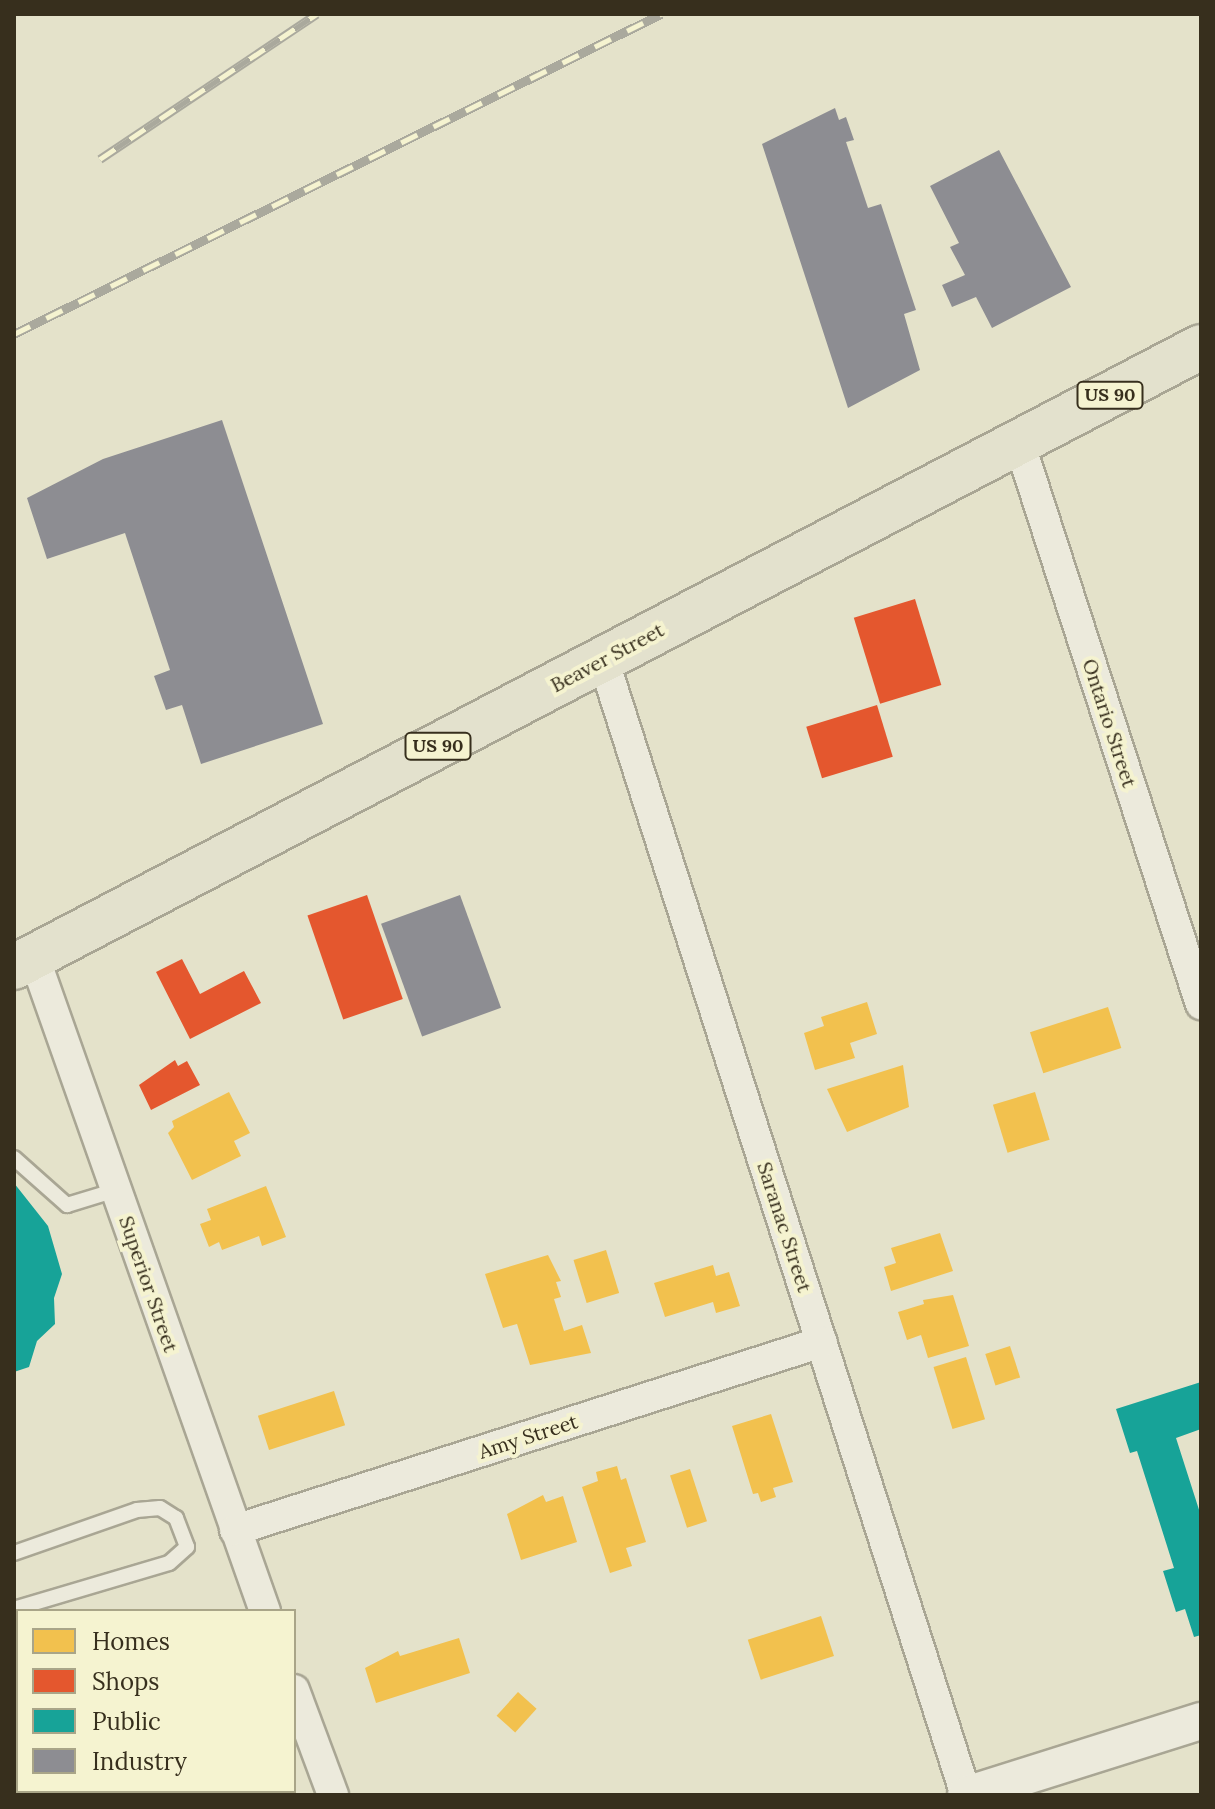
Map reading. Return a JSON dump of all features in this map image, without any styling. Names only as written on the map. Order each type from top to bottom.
[{"type":"main road","name":"Beaver Street","points":[[24,962],[1201,347]]},
{"type":"street","name":"Ontario Street","points":[[1019,442],[1201,1004]]},
{"type":"street","name":"Saranac Street","points":[[603,659],[966,1795]]},
{"type":"street","name":"Superior Street","points":[[24,962],[116,1190],[264,1609]]},
{"type":"street","name":"Amy Street","points":[[235,1530],[822,1342]]},
{"type":"street","points":[[296,1695],[333,1795]]},
{"type":"street","points":[[966,1795],[1201,1721]]},
{"type":"lane","points":[[14,1158],[67,1205],[116,1190]]},
{"type":"lane","points":[[14,1553],[137,1510],[160,1508],[176,1518],[187,1547],[169,1563],[14,1609]]},
{"type":"building: Homes","points":[[867,1002],[877,1034],[850,1043],[855,1058],[815,1070],[804,1033],[824,1026],[821,1017]]},
{"type":"building: Homes","points":[[1108,1007],[1121,1048],[1043,1073],[1030,1032]]},
{"type":"building: Homes","points":[[903,1065],[909,1107],[847,1132],[827,1089]]},
{"type":"building: Homes","points":[[229,1092],[250,1133],[234,1141],[241,1156],[192,1180],[168,1133],[174,1127],[172,1121]]},
{"type":"building: Homes","points":[[1035,1092],[1050,1140],[1008,1153],[993,1105]]},
{"type":"building: Homes","points":[[266,1186],[286,1237],[262,1246],[259,1236],[222,1250],[219,1242],[209,1247],[200,1224],[211,1220],[207,1209]]},
{"type":"building: Homes","points":[[940,1233],[953,1271],[891,1291],[884,1267],[896,1263],[891,1248]]},
{"type":"building: Homes","points":[[606,1250],[619,1293],[587,1303],[573,1260]]},
{"type":"building: Homes","points":[[548,1255],[561,1281],[556,1282],[561,1297],[554,1299],[564,1331],[582,1325],[591,1353],[530,1365],[517,1324],[503,1328],[485,1274]]},
{"type":"building: Homes","points":[[713,1265],[716,1276],[729,1272],[740,1306],[716,1313],[713,1302],[665,1317],[654,1283]]},
{"type":"building: Homes","points":[[953,1295],[969,1346],[928,1358],[921,1335],[907,1340],[898,1312],[924,1304],[923,1300]]},
{"type":"building: Homes","points":[[1010,1346],[1020,1377],[995,1385],[985,1354]]},
{"type":"building: Homes","points":[[966,1357],[985,1419],[952,1429],[933,1367]]},
{"type":"building: Homes","points":[[334,1391],[345,1425],[269,1450],[258,1416]]},
{"type":"building: Homes","points":[[771,1414],[793,1482],[773,1488],[776,1497],[761,1502],[758,1493],[753,1494],[732,1426]]},
{"type":"building: Homes","points":[[617,1466],[621,1480],[626,1478],[646,1542],[626,1548],[632,1566],[610,1573],[582,1487],[598,1481],[596,1472]]},
{"type":"building: Homes","points":[[690,1469],[707,1521],[687,1528],[670,1475]]},
{"type":"building: Homes","points":[[543,1495],[546,1502],[563,1496],[577,1542],[521,1560],[507,1514]]},
{"type":"building: Homes","points":[[821,1616],[834,1656],[761,1680],[748,1640]]},
{"type":"building: Homes","points":[[459,1638],[470,1673],[376,1703],[365,1668],[398,1651],[400,1656]]},
{"type":"building: Homes","points":[[518,1692],[537,1709],[515,1733],[497,1716]]},
{"type":"building: Shops","points":[[915,599],[941,685],[880,704],[854,618]]},
{"type":"building: Shops","points":[[877,705],[893,757],[822,778],[806,727]]},
{"type":"building: Shops","points":[[367,895],[403,999],[343,1020],[307,916]]},
{"type":"building: Shops","points":[[182,959],[200,994],[244,971],[261,1003],[190,1039],[156,972]]},
{"type":"building: Shops","points":[[175,1060],[178,1066],[187,1061],[200,1085],[151,1110],[139,1085]]},
{"type":"building: Public","points":[[14,1183],[48,1226],[62,1274],[54,1298],[55,1324],[37,1341],[29,1367],[14,1372]]},
{"type":"building: Public","points":[[1201,1382],[1201,1429],[1176,1438],[1201,1516],[1201,1635],[1194,1637],[1185,1609],[1176,1612],[1163,1571],[1174,1568],[1137,1451],[1130,1453],[1116,1409]]},
{"type":"building: Industry","points":[[835,108],[839,120],[846,117],[854,140],[846,142],[868,208],[881,204],[916,310],[904,314],[920,370],[848,408],[762,144]]},
{"type":"building: Industry","points":[[999,150],[1071,287],[992,328],[976,297],[952,307],[942,285],[965,275],[950,247],[959,243],[930,186]]},
{"type":"building: Industry","points":[[222,420],[323,724],[201,764],[182,705],[166,710],[154,676],[170,670],[125,533],[47,559],[27,498],[103,459]]},
{"type":"building: Industry","points":[[460,895],[501,1008],[422,1036],[381,924]]},
{"type":"railway","points":[[100,159],[317,14]]},
{"type":"railway","points":[[14,334],[661,14]]}]
